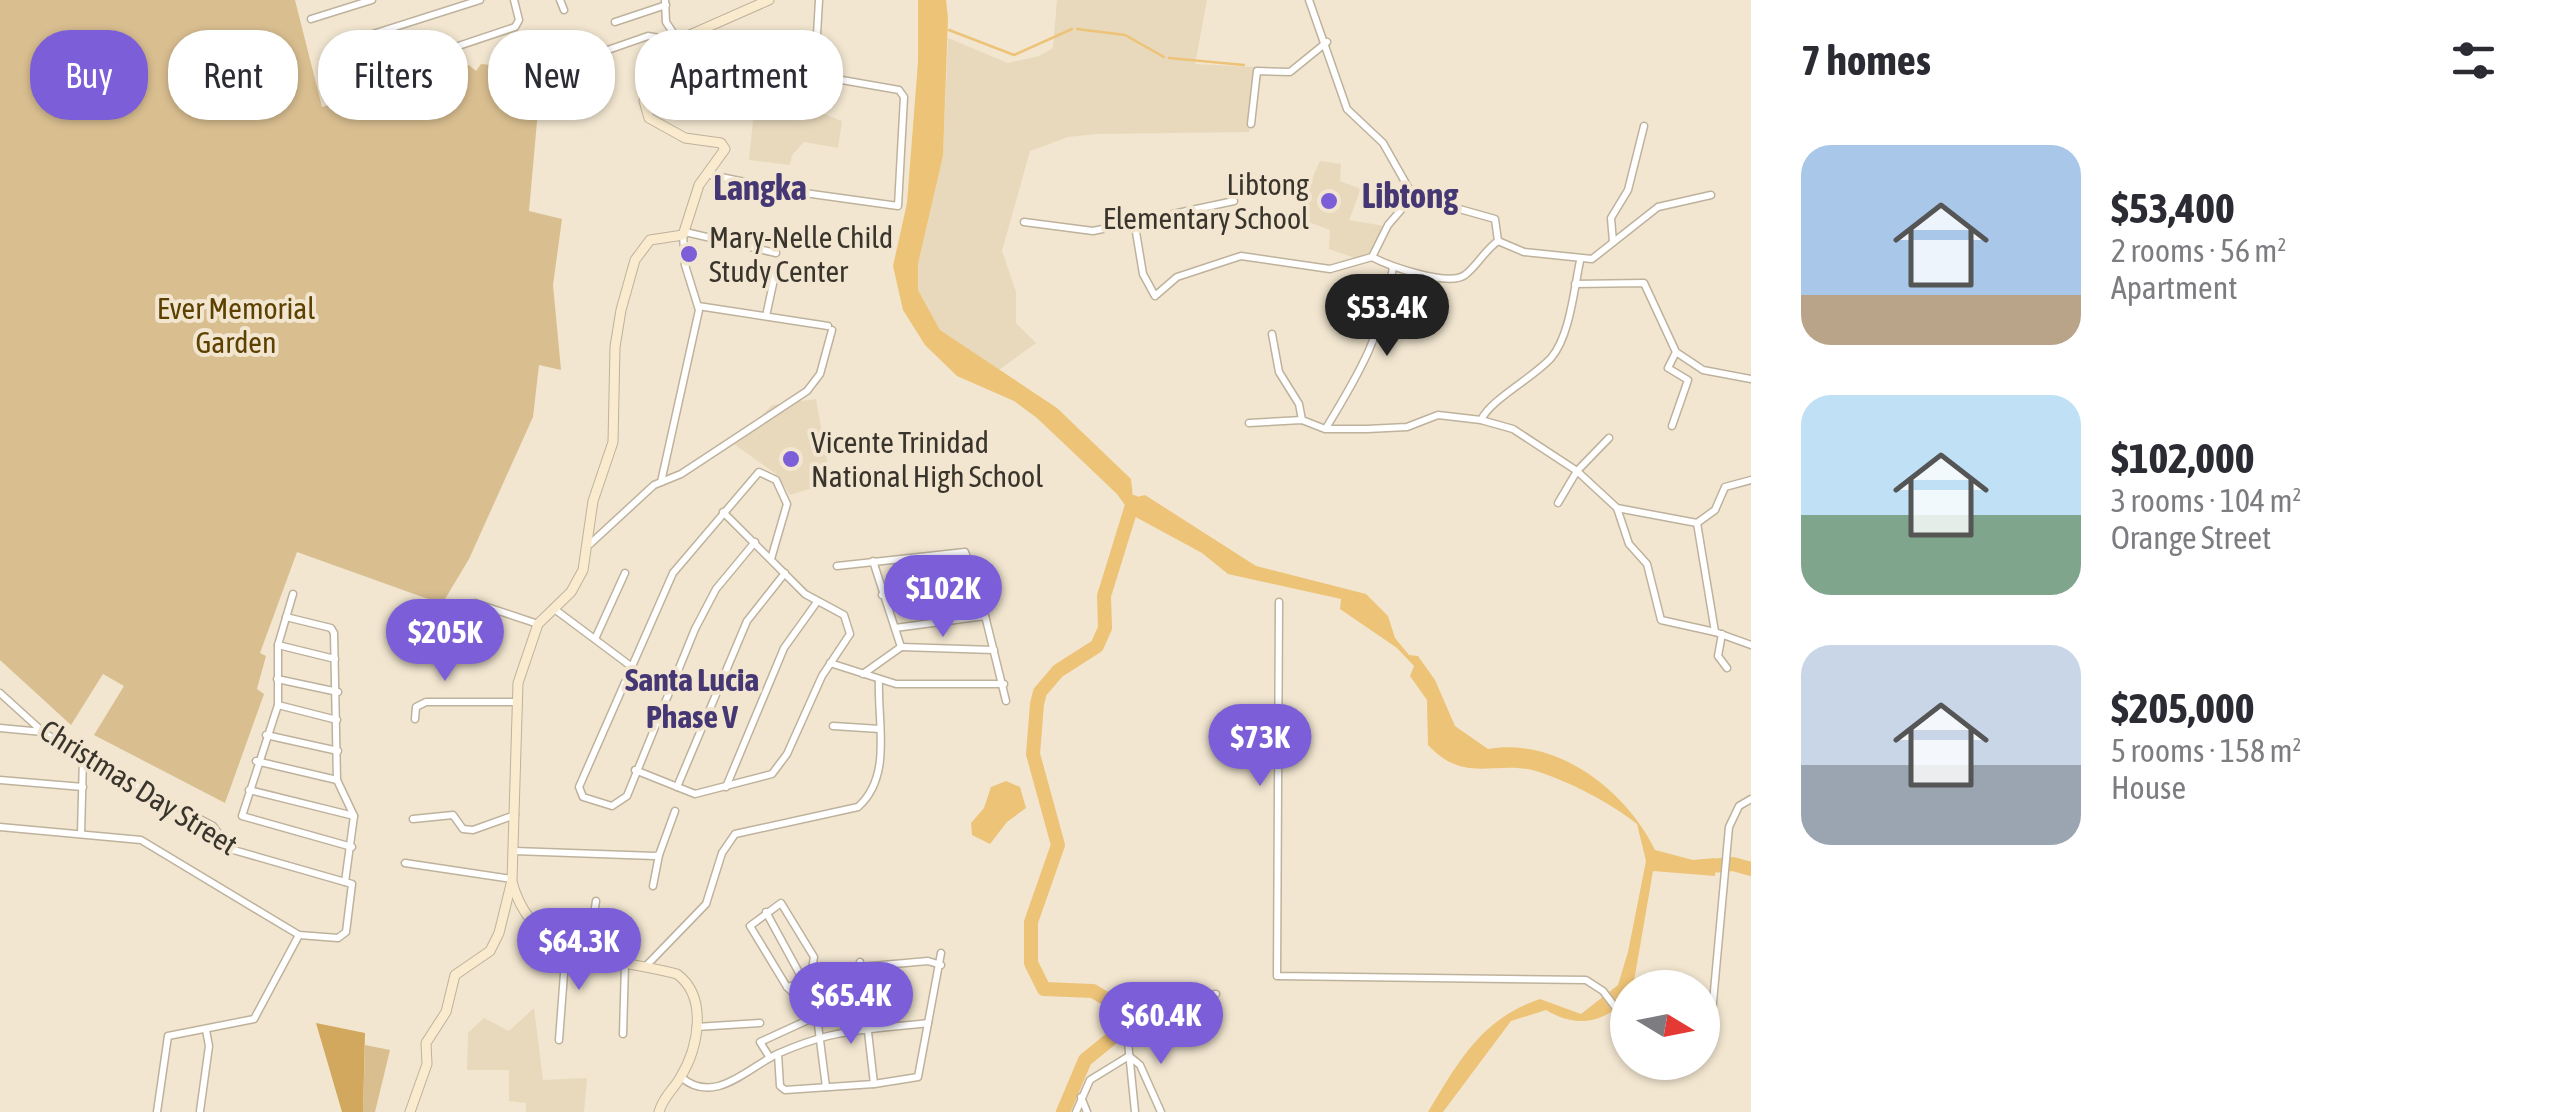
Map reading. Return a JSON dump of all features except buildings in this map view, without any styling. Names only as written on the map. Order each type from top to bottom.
[{"type":"main road","points":[[700,30],[769,0]]},
{"type":"main road","points":[[410,1112],[427,1064],[426,1043],[446,1012],[454,975],[496,944],[512,879],[517,702],[526,650],[538,624],[578,582],[590,544],[593,501],[614,442],[614,347],[628,283],[642,246],[657,237],[684,234],[706,174],[724,152],[724,145],[684,138],[652,120]]},
{"type":"main road","points":[[512,879],[528,923],[567,946],[624,964],[677,974],[688,982],[699,1010],[696,1027],[681,1077],[659,1112]]},
{"type":"street","points":[[312,18],[372,0]]},
{"type":"street","points":[[480,0],[331,49],[338,80],[345,84],[516,27],[520,20],[514,0]]},
{"type":"street","points":[[560,0],[564,10]]},
{"type":"street","points":[[706,174],[790,192],[898,206],[904,97],[899,90],[819,76],[815,69],[818,0]]},
{"type":"street","points":[[1309,0],[1327,42],[1345,105],[1383,143],[1413,196],[1495,220],[1498,241]]},
{"type":"street","points":[[615,22],[666,2],[666,22],[671,30]]},
{"type":"street","points":[[1251,124],[1258,71],[1290,72],[1327,42]]},
{"type":"street","points":[[1613,242],[1611,218],[1628,190],[1644,126]]},
{"type":"street","points":[[1498,241],[1515,250],[1580,261],[1592,259],[1658,207],[1710,194]]},
{"type":"street","points":[[1372,257],[1388,226],[1413,196]]},
{"type":"street","points":[[1024,222],[1093,231],[1234,201]]},
{"type":"street","points":[[1134,220],[1143,274],[1155,296],[1177,277],[1241,256],[1330,270],[1372,257],[1393,267],[1454,280],[1466,274],[1498,241]]},
{"type":"street","points":[[661,482],[698,306],[685,265],[684,234],[776,253]]},
{"type":"street","points":[[1481,420],[1493,404],[1520,388],[1554,354],[1580,261]]},
{"type":"street","points":[[1325,429],[1364,368],[1388,308],[1393,267]]},
{"type":"street","points":[[766,316],[776,270]]},
{"type":"street","points":[[1575,284],[1644,283],[1676,352],[1703,370],[1751,379]]},
{"type":"street","points":[[590,544],[633,500],[681,474],[807,392],[820,374],[830,328],[698,306]]},
{"type":"street","points":[[1272,334],[1279,372],[1297,400],[1302,420]]},
{"type":"street","points":[[1672,426],[1688,380],[1668,368],[1676,352]]},
{"type":"street","points":[[1249,423],[1302,420],[1325,429],[1407,428],[1438,415],[1513,429],[1577,472],[1617,508],[1629,544],[1647,564],[1661,620],[1751,645]]},
{"type":"street","points":[[1558,503],[1577,472],[1609,438]]},
{"type":"street","points":[[755,542],[716,589],[626,796],[612,806],[580,792],[673,573],[753,476],[765,472],[776,480],[787,504],[771,558]]},
{"type":"street","points":[[1617,508],[1697,523],[1716,510],[1725,488],[1751,480]]},
{"type":"street","points":[[636,770],[695,794],[766,778],[778,769],[851,626],[844,615],[817,602],[785,574],[723,512]]},
{"type":"street","points":[[1697,523],[1719,633],[1718,656],[1727,668]]},
{"type":"street","points":[[836,566],[960,550],[968,558],[977,583],[1006,701]]},
{"type":"street","points":[[872,561],[900,647]]},
{"type":"street","points":[[595,639],[625,572]]},
{"type":"street","points":[[677,787],[747,621],[785,574]]},
{"type":"street","points":[[882,595],[977,583]]},
{"type":"street","points":[[294,594],[278,646],[278,705],[242,812],[244,818],[352,847]]},
{"type":"street","points":[[726,788],[784,648],[817,602]]},
{"type":"street","points":[[1279,602],[1277,976],[1586,980],[1603,990],[1610,1000]]},
{"type":"street","points":[[475,603],[538,624]]},
{"type":"street","points":[[553,608],[632,667]]},
{"type":"street","points":[[895,628],[985,616]]},
{"type":"street","points":[[0,827],[146,842],[300,935],[343,937],[354,890],[345,882],[354,816],[337,780],[338,692],[331,628],[286,617]]},
{"type":"street","points":[[278,646],[335,659]]},
{"type":"street","points":[[863,674],[900,647],[995,650]]},
{"type":"street","points":[[830,663],[879,680],[1004,684]]},
{"type":"street","points":[[278,679],[338,692]]},
{"type":"street","points":[[645,967],[706,904],[722,852],[735,834],[858,807],[868,798],[877,782],[879,680]]},
{"type":"street","name":"Christmas Day Street","points":[[0,693],[44,732],[83,757],[214,826],[230,849],[345,882]]},
{"type":"street","points":[[416,719],[416,707],[423,702],[517,702]]},
{"type":"street","points":[[278,705],[337,720]]},
{"type":"street","points":[[833,726],[880,729]]},
{"type":"street","points":[[0,728],[44,732]]},
{"type":"street","points":[[266,735],[338,751]]},
{"type":"street","points":[[81,834],[83,757]]},
{"type":"street","points":[[256,762],[337,780]]},
{"type":"street","points":[[0,780],[82,787]]},
{"type":"street","points":[[248,790],[354,816]]},
{"type":"street","points":[[1716,970],[1732,816],[1751,799]]},
{"type":"street","points":[[653,886],[675,811]]},
{"type":"street","points":[[413,819],[453,814],[463,829],[473,830],[516,814]]},
{"type":"street","points":[[514,851],[659,855]]},
{"type":"street","points":[[404,863],[512,879]]},
{"type":"street","points":[[588,953],[596,901]]},
{"type":"street","points":[[806,1006],[814,957],[786,906],[766,912],[750,926],[787,987],[814,1019],[822,1038],[826,1086]]},
{"type":"street","points":[[766,912],[804,980]]},
{"type":"street","points":[[157,1112],[168,1036],[254,1018],[300,935]]},
{"type":"street","points":[[559,1040],[567,946]]},
{"type":"street","points":[[941,965],[928,961],[842,967],[835,972],[826,1004],[814,1019],[775,1032],[760,1042],[774,1056],[782,1089],[874,1084],[918,1077],[941,965],[942,953]]},
{"type":"street","points":[[624,964],[624,1034]]},
{"type":"street","points":[[860,966],[874,1084]]},
{"type":"street","points":[[787,987],[813,981]]},
{"type":"street","points":[[1135,1112],[1128,1031],[1134,1015],[1158,1004],[1216,994]]},
{"type":"street","points":[[696,1027],[760,1023]]},
{"type":"street","points":[[681,1077],[690,1085],[708,1087],[744,1079],[774,1056],[822,1038],[928,1023]]},
{"type":"street","points":[[200,1110],[209,1046],[206,1030]]},
{"type":"street","points":[[1076,1112],[1080,1096],[1096,1075],[1129,1056]]},
{"type":"street","points":[[1129,1056],[1140,1065],[1161,1112]]},
{"type":"street","points":[[1080,1096],[1087,1112]]},
{"type":"shaded area","points":[[918,0],[946,0],[943,156],[918,264],[918,290],[940,330],[1057,408],[1131,479],[1133,498],[1145,495],[1256,566],[1366,594],[1388,616],[1395,638],[1409,655],[1418,656],[1435,680],[1455,726],[1488,749],[1514,747],[1564,760],[1608,789],[1626,807],[1655,850],[1693,860],[1715,858],[1715,876],[1653,871],[1636,970],[1623,970],[1646,861],[1637,824],[1590,794],[1539,772],[1468,768],[1442,757],[1428,745],[1427,700],[1410,676],[1414,666],[1397,648],[1340,609],[1341,599],[1228,574],[1202,553],[1132,515],[1117,494],[1037,418],[1014,401],[957,376],[925,345],[903,310],[893,266],[907,203],[918,62]]},
{"type":"shaded area","points":[[1057,0],[1207,0],[1195,64],[1255,67],[1249,132],[1097,134],[1068,137],[1030,151],[1002,251],[1016,292],[1016,323],[1036,343],[999,370],[940,330],[918,290],[918,264],[943,156],[948,38],[1008,63],[1039,56],[1053,48]]},
{"type":"shaded area","points":[[753,120],[842,121],[838,148],[804,142],[792,155],[790,165],[749,160]]},
{"type":"shaded area","name":"Libtong Elementary School","points":[[1320,161],[1341,164],[1340,181],[1361,189],[1349,220],[1384,226],[1371,253],[1355,258],[1329,249],[1330,230],[1295,217]]},
{"type":"shaded area","name":"Vicente Trinidad National High School","points":[[816,399],[831,482],[790,495],[776,474],[734,444],[772,405]]},
{"type":"shaded area","points":[[1006,781],[1020,787],[1026,808],[1007,822],[990,844],[972,835],[971,823],[984,808],[991,787]]},
{"type":"shaded area","points":[[1610,991],[1610,1013],[1598,1018],[1578,1021],[1546,1010],[1511,1021],[1443,1112],[1428,1112],[1462,1059],[1502,1018],[1540,999],[1581,1014]]},
{"type":"shaded area","points":[[534,1008],[543,1080],[587,1078],[584,1112],[526,1112],[526,1103],[509,1101],[509,1070],[467,1070],[468,1033],[484,1018],[509,1031]]},
{"type":"shaded area","points":[[316,1023],[365,1033],[363,1112],[342,1112]]},
{"type":"green space","name":"Ever Memorial Garden","points":[[0,0],[295,0],[318,91],[318,120],[468,120],[468,65],[476,71],[481,64],[488,65],[488,120],[537,120],[529,211],[562,219],[553,285],[561,370],[539,365],[533,417],[469,559],[442,604],[297,552],[260,653],[266,656],[257,689],[264,694],[225,803],[94,735],[124,686],[103,674],[71,725],[0,660]]},
{"type":"green space","points":[[365,1045],[390,1050],[375,1112],[363,1112]]},
{"type":"waterway","points":[[949,30],[1014,55],[1072,29]]},
{"type":"waterway","points":[[1077,29],[1125,35],[1164,57]]},
{"type":"waterway","points":[[1169,58],[1244,65]]},
{"type":"waterway","points":[[1063,1112],[1085,1060],[1112,1038],[1114,1019],[1108,1000],[1093,991],[1044,989],[1031,963],[1031,922],[1058,845],[1033,754],[1037,704],[1040,692],[1058,671],[1097,646],[1105,628],[1104,596],[1133,502]]},
{"type":"waterway","points":[[1700,867],[1733,864],[1751,869]]},
{"type":"place","name":"Libtong Elementary School","points":[[1329,201]]},
{"type":"place","name":"Mary-Nelle Child Study Center","points":[[689,254]]},
{"type":"place","name":"Vicente Trinidad National High School","points":[[791,459]]},
{"type":"district","name":"Langka","points":[[760,187]]},
{"type":"district","name":"Libtong","points":[[1410,195]]},
{"type":"district","name":"Santa Lucia Phase V","points":[[692,698]]}]
